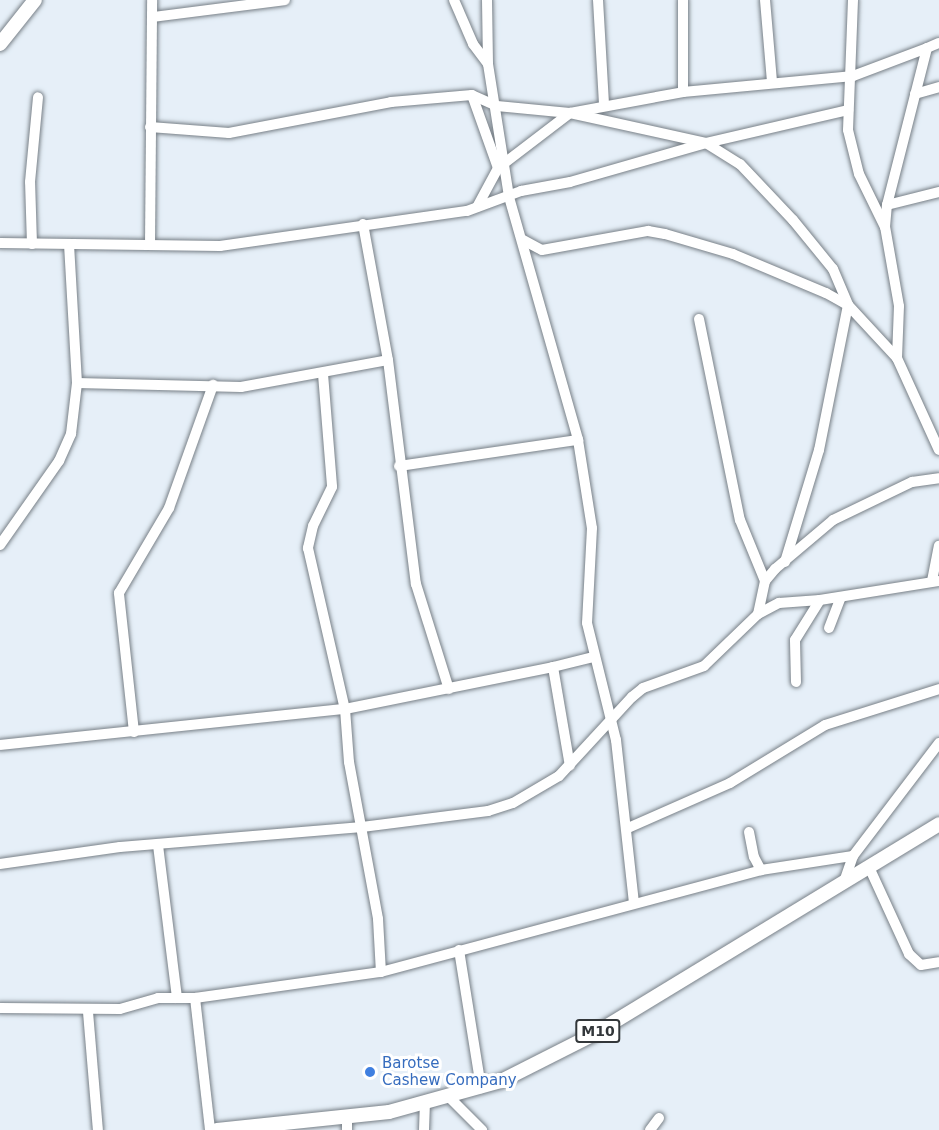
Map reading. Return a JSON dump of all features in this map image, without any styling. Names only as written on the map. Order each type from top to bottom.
[{"type":"main road","points":[[0,44],[35,0]]},
{"type":"main road","name":"M10","points":[[217,1130],[347,1124],[481,1088],[594,1034],[938,825]]},
{"type":"street","points":[[150,244],[152,0]]},
{"type":"street","points":[[153,17],[285,0]]},
{"type":"street","points":[[454,0],[474,44],[488,64]]},
{"type":"street","points":[[487,0],[488,64],[497,106],[501,165]]},
{"type":"street","points":[[598,0],[604,104]]},
{"type":"street","points":[[683,0],[683,92]]},
{"type":"street","points":[[765,0],[772,82]]},
{"type":"street","points":[[853,0],[853,76],[848,110],[848,130],[859,174],[885,227]]},
{"type":"street","points":[[477,207],[501,165],[570,113],[604,104],[683,92],[853,76],[939,43]]},
{"type":"street","points":[[897,358],[899,306],[885,227],[887,206],[927,48]]},
{"type":"street","points":[[915,94],[939,87]]},
{"type":"street","points":[[150,127],[229,133],[391,102],[472,95],[497,106],[570,113],[706,143],[740,164],[793,220],[833,268],[848,305],[897,358],[939,450]]},
{"type":"street","points":[[472,95],[501,165],[578,440],[592,528],[587,610],[593,657],[610,720],[628,828],[634,902]]},
{"type":"street","points":[[32,244],[30,182],[38,98]]},
{"type":"street","points":[[0,243],[69,246],[150,244],[220,246],[477,207],[706,143],[848,110]]},
{"type":"street","points":[[887,206],[939,192]]},
{"type":"street","points":[[363,224],[388,360],[399,466],[416,584],[449,689]]},
{"type":"street","points":[[523,240],[542,250],[648,231],[664,234],[770,268],[848,305]]},
{"type":"street","points":[[0,545],[59,461],[71,434],[77,383],[69,246]]},
{"type":"street","points":[[785,562],[819,450],[848,305]]},
{"type":"street","points":[[699,319],[740,520],[765,581],[758,614]]},
{"type":"street","points":[[77,383],[241,387],[323,374],[388,360]]},
{"type":"street","points":[[323,374],[332,487],[313,526],[308,548],[345,709],[349,762],[378,919],[381,972]]},
{"type":"street","points":[[134,732],[119,593],[169,508],[213,385]]},
{"type":"street","points":[[399,466],[578,440]]},
{"type":"street","points":[[765,581],[832,520],[912,482],[939,478]]},
{"type":"street","points":[[0,864],[158,844],[362,827],[488,811],[535,791],[570,766],[610,720],[643,688],[704,666],[758,614],[779,603],[820,600],[936,581],[939,546]]},
{"type":"street","points":[[829,628],[841,597]]},
{"type":"street","points":[[796,682],[795,640],[820,600]]},
{"type":"street","points":[[0,745],[345,709],[593,657]]},
{"type":"street","points":[[553,667],[570,766]]},
{"type":"street","points":[[628,828],[730,783],[825,724],[939,689]]},
{"type":"street","points":[[844,882],[853,856],[939,743]]},
{"type":"street","points":[[749,832],[754,857],[761,870]]},
{"type":"street","points":[[158,844],[177,998]]},
{"type":"street","points":[[0,1008],[88,1011],[381,972],[634,902],[761,870],[853,856]]},
{"type":"street","points":[[869,867],[909,954],[921,965],[939,962]]},
{"type":"street","points":[[459,950],[481,1088]]},
{"type":"street","points":[[195,998],[210,1130]]},
{"type":"street","points":[[88,1011],[98,1130]]},
{"type":"street","points":[[449,1097],[482,1130]]},
{"type":"street","points":[[425,1103],[428,1128]]},
{"type":"street","points":[[650,1130],[659,1118]]},
{"type":"place","name":"Barotse Cashew Company","points":[[370,1072]]}]
